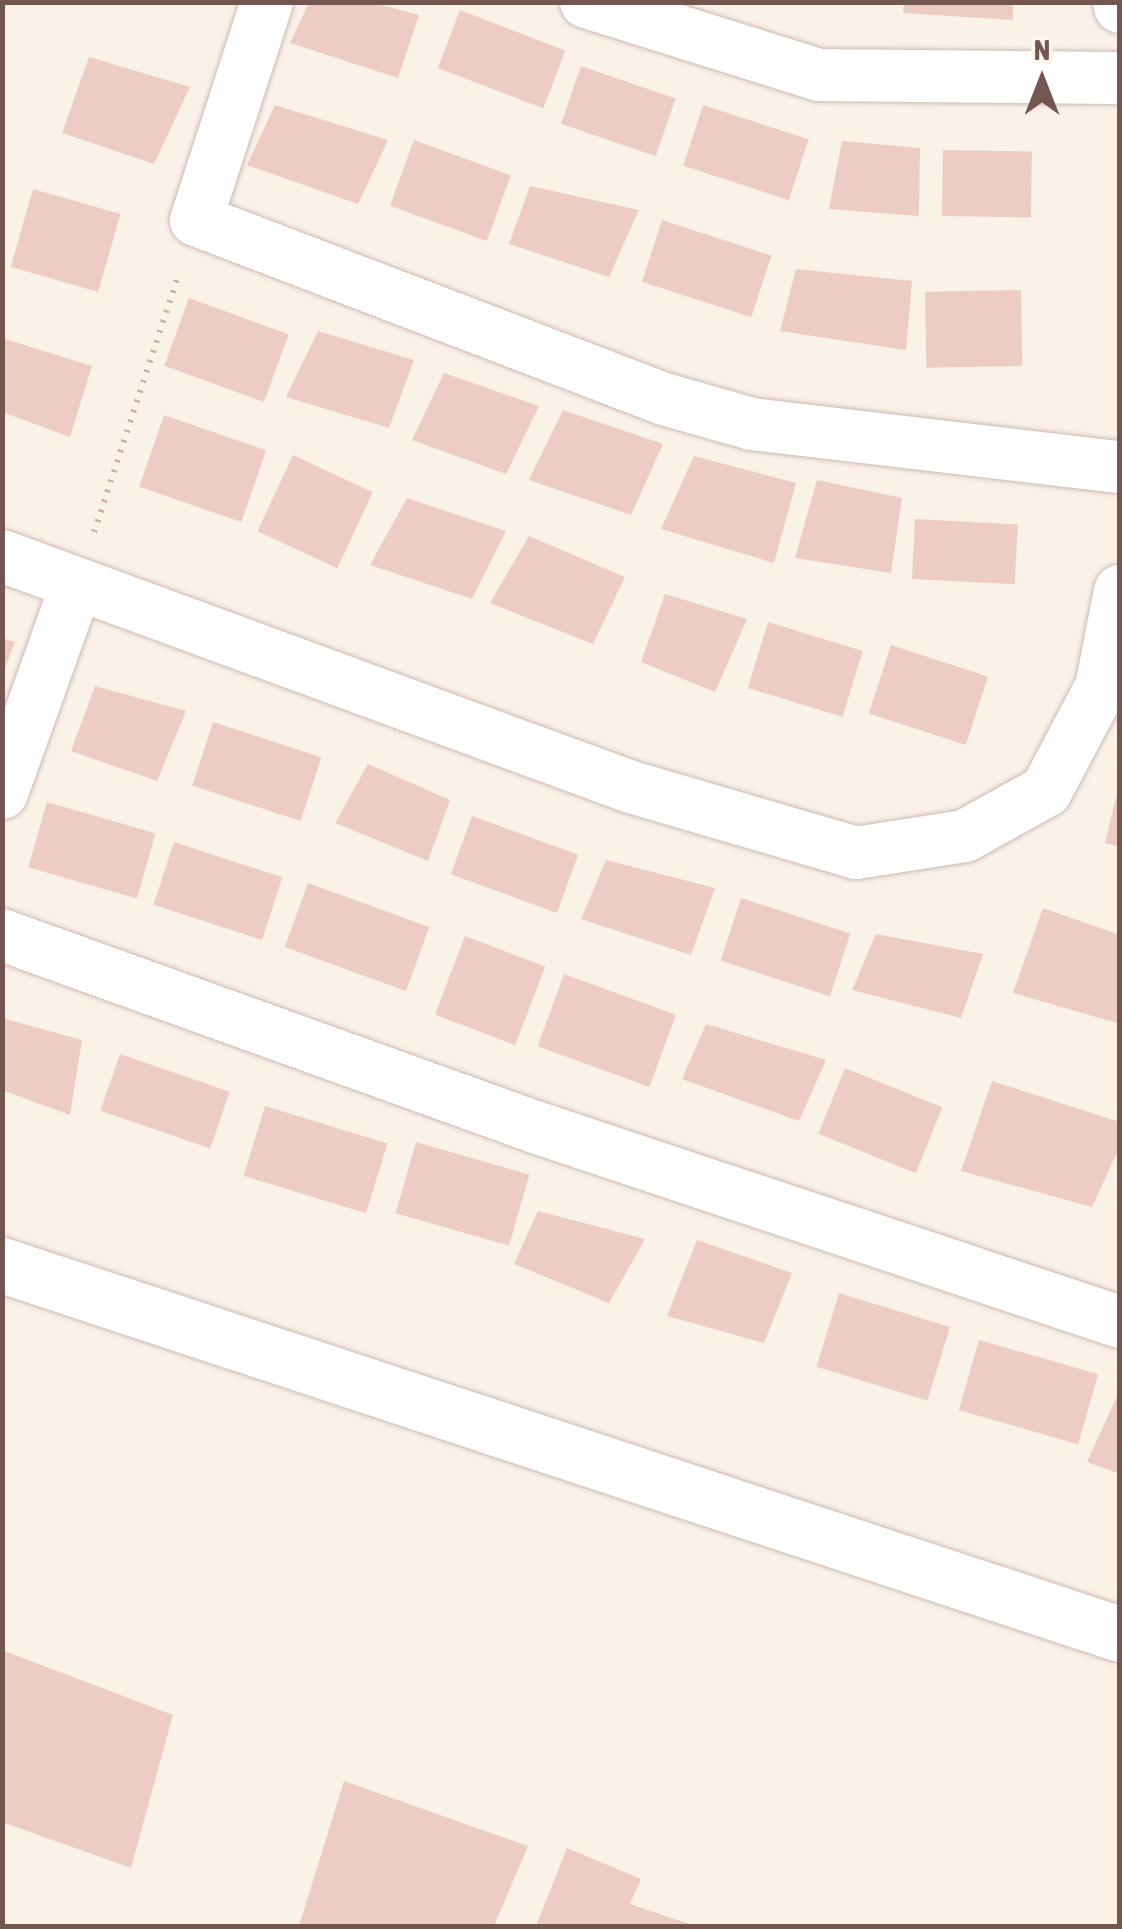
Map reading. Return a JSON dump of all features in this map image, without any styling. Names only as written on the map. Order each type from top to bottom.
[{"type":"street","points":[[267,2],[196,220],[664,399],[752,424],[1120,468]]},
{"type":"street","points":[[586,2],[819,75],[1120,78]]},
{"type":"street","points":[[2,556],[630,786],[856,853],[965,836],[1046,790],[1101,687],[1120,590]]},
{"type":"street","points":[[2,793],[77,584]]},
{"type":"street","points":[[2,935],[535,1127],[1120,1322]]},
{"type":"street","points":[[2,1265],[1120,1634]]},
{"type":"path","points":[[77,584],[196,220]]},
{"type":"building","points":[[309,2],[371,2],[419,15],[398,78],[290,43]]},
{"type":"building","points":[[904,2],[1013,2],[1013,20],[903,13]]},
{"type":"building","points":[[460,10],[565,50],[543,108],[438,68]]},
{"type":"building","points":[[89,57],[190,87],[154,164],[62,133]]},
{"type":"building","points":[[581,66],[676,99],[656,156],[561,124]]},
{"type":"building","points":[[275,105],[388,140],[358,204],[247,165]]},
{"type":"building","points":[[703,105],[809,139],[789,200],[683,166]]},
{"type":"building","points":[[414,140],[511,175],[487,241],[390,206]]},
{"type":"building","points":[[842,141],[920,148],[919,216],[829,209]]},
{"type":"building","points":[[943,150],[1032,152],[1031,218],[942,216]]},
{"type":"building","points":[[530,186],[639,210],[609,277],[509,244]]},
{"type":"building","points":[[33,189],[120,214],[98,292],[11,267]]},
{"type":"building","points":[[662,220],[771,256],[751,317],[642,282]]},
{"type":"building","points":[[796,269],[912,281],[906,350],[780,331]]},
{"type":"building","points":[[1021,290],[1022,366],[926,368],[925,292]]},
{"type":"building","points":[[189,298],[289,334],[264,402],[164,366]]},
{"type":"building","points":[[318,331],[414,360],[389,428],[286,397]]},
{"type":"building","points":[[2,338],[92,366],[70,437],[2,412]]},
{"type":"building","points":[[444,373],[539,406],[506,474],[412,440]]},
{"type":"building","points":[[563,410],[663,444],[631,515],[529,480]]},
{"type":"building","points":[[164,415],[266,450],[241,522],[139,487]]},
{"type":"building","points":[[293,455],[373,492],[337,568],[258,531]]},
{"type":"building","points":[[694,456],[796,483],[774,563],[661,529]]},
{"type":"building","points":[[817,480],[902,498],[891,573],[795,558]]},
{"type":"building","points":[[407,498],[506,531],[472,599],[370,565]]},
{"type":"building","points":[[915,519],[1018,524],[1015,584],[912,579]]},
{"type":"building","points":[[529,536],[625,577],[593,644],[490,603]]},
{"type":"building","points":[[665,594],[747,619],[715,692],[641,662]]},
{"type":"building","points":[[768,622],[863,651],[843,717],[748,688]]},
{"type":"building","points":[[2,638],[15,642],[3,673],[2,673]]},
{"type":"building","points":[[891,645],[988,677],[966,745],[869,713]]},
{"type":"building","points":[[95,686],[186,711],[157,781],[71,751]]},
{"type":"building","points":[[213,722],[321,757],[301,821],[192,786]]},
{"type":"building","points":[[368,764],[450,800],[428,861],[335,823]]},
{"type":"building","points":[[1120,789],[1120,847],[1105,843]]},
{"type":"building","points":[[47,802],[156,833],[137,899],[28,867]]},
{"type":"building","points":[[472,816],[578,855],[557,913],[451,874]]},
{"type":"building","points":[[174,842],[282,877],[262,940],[154,905]]},
{"type":"building","points":[[606,860],[715,888],[691,955],[581,919]]},
{"type":"building","points":[[308,883],[429,927],[406,991],[285,947]]},
{"type":"building","points":[[741,898],[850,934],[830,996],[721,961]]},
{"type":"building","points":[[1043,908],[1120,935],[1120,1024],[1013,993]]},
{"type":"building","points":[[876,934],[983,954],[961,1018],[852,990]]},
{"type":"building","points":[[465,936],[545,967],[515,1045],[435,1014]]},
{"type":"building","points":[[564,974],[676,1015],[649,1087],[538,1046]]},
{"type":"building","points":[[2,1018],[82,1040],[70,1115],[2,1090]]},
{"type":"building","points":[[706,1024],[826,1060],[799,1121],[682,1079]]},
{"type":"building","points":[[120,1054],[230,1092],[210,1148],[100,1111]]},
{"type":"building","points":[[845,1068],[942,1107],[916,1173],[818,1134]]},
{"type":"building","points":[[992,1081],[1120,1122],[1120,1146],[1092,1207],[961,1171]]},
{"type":"building","points":[[265,1106],[387,1143],[366,1213],[244,1176]]},
{"type":"building","points":[[416,1142],[529,1175],[509,1246],[396,1213]]},
{"type":"building","points":[[538,1211],[645,1239],[609,1303],[514,1264]]},
{"type":"building","points":[[697,1240],[792,1273],[764,1343],[667,1316]]},
{"type":"building","points":[[839,1293],[950,1327],[927,1401],[816,1367]]},
{"type":"building","points":[[979,1340],[1098,1374],[1078,1444],[959,1410]]},
{"type":"building","points":[[1120,1390],[1120,1474],[1087,1462]]},
{"type":"building","points":[[2,1650],[173,1715],[131,1868],[2,1822]]},
{"type":"building","points":[[344,1781],[528,1846],[494,1926],[299,1926]]},
{"type":"building","points":[[567,1848],[641,1879],[630,1904],[695,1926],[536,1926]]}]
